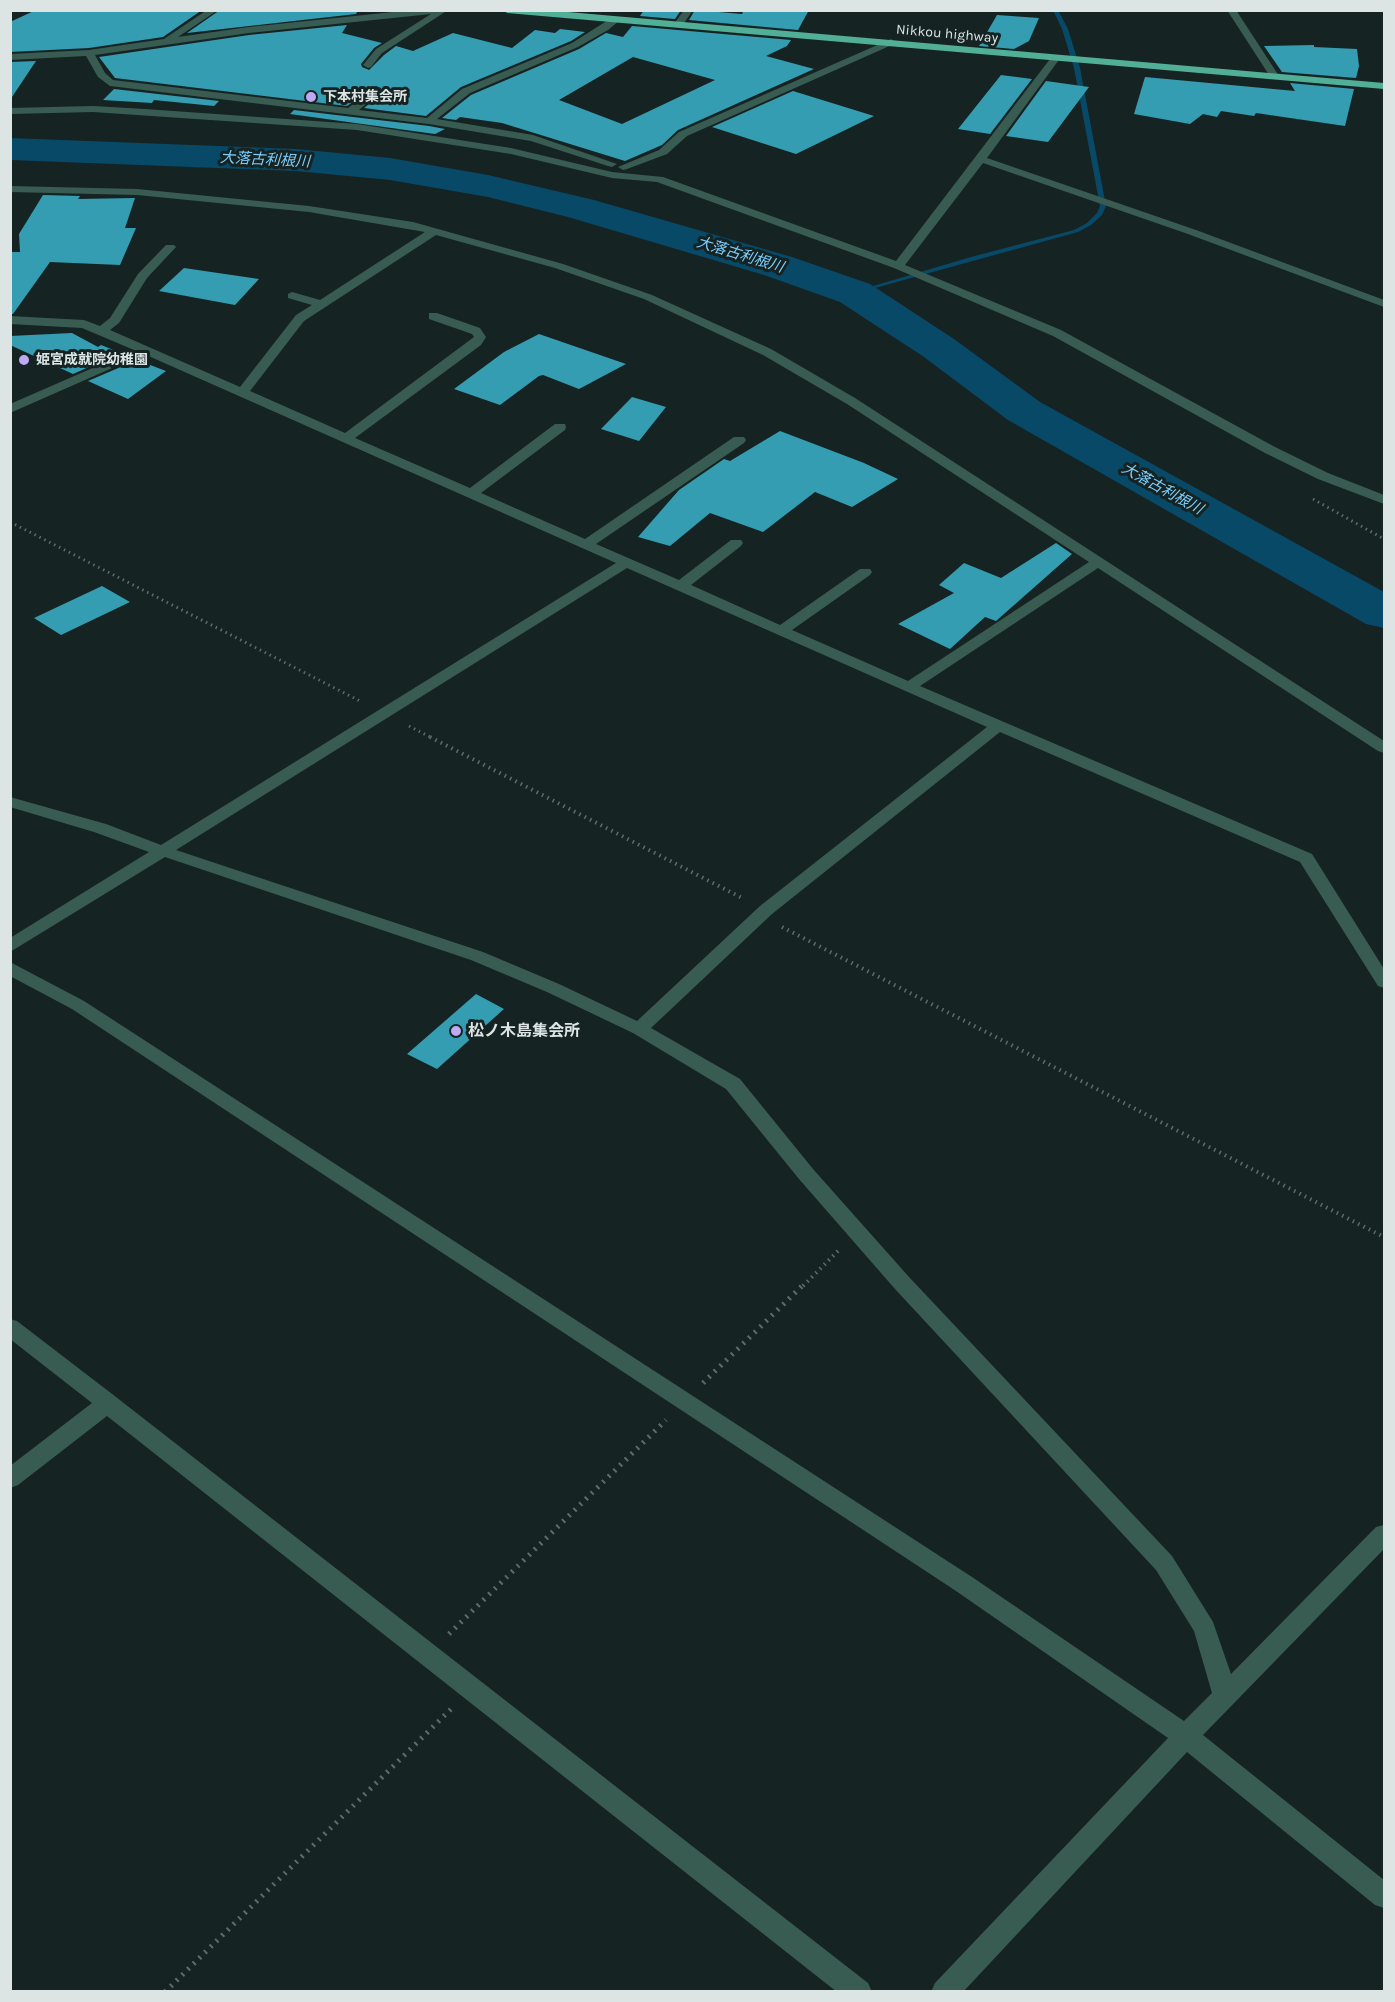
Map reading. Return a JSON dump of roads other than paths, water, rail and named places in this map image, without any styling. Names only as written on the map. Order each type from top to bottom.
[{"type":"highway","name":"Nikkou highway","points":[[507,10],[1384,86]]},
{"type":"street","points":[[168,41],[169,37],[214,10]]},
{"type":"street","points":[[679,24],[689,10]]},
{"type":"street","points":[[1231,10],[1275,76]]},
{"type":"street","points":[[10,57],[89,53],[249,30],[443,11]]},
{"type":"street","points":[[368,64],[379,51],[443,11]]},
{"type":"street","points":[[429,120],[466,91],[575,45],[616,19]]},
{"type":"street","points":[[623,167],[663,152],[683,134],[891,42]]},
{"type":"street","points":[[89,53],[101,75],[102,96]]},
{"type":"street","points":[[898,266],[1056,57]]},
{"type":"street","points":[[352,110],[375,91]]},
{"type":"street","points":[[102,96],[357,127],[511,151],[612,175],[659,179]]},
{"type":"street","points":[[10,111],[102,96],[352,110],[429,120],[533,138],[659,179],[898,266],[1057,333],[1270,450],[1323,476],[1384,500]]},
{"type":"street","points":[[357,127],[375,114]]},
{"type":"street","points":[[981,159],[1192,232],[1384,304]]},
{"type":"street","points":[[10,189],[137,192],[309,209],[434,231],[559,266],[648,297],[766,352],[851,401],[1384,748]]},
{"type":"street","points":[[241,393],[300,318],[434,231]]},
{"type":"street","points":[[102,331],[115,320],[142,276],[171,247]]},
{"type":"street","points":[[292,296],[322,304]]},
{"type":"street","points":[[345,439],[477,342],[480,337],[476,330],[433,316]]},
{"type":"street","points":[[10,320],[84,324],[102,331],[998,726],[1306,858],[1384,982]]},
{"type":"street","points":[[10,410],[142,350]]},
{"type":"street","points":[[471,494],[560,427]]},
{"type":"street","points":[[586,544],[739,440]]},
{"type":"street","points":[[1367,493],[1384,482]]},
{"type":"street","points":[[681,586],[736,543]]},
{"type":"street","points":[[10,946],[627,562]]},
{"type":"street","points":[[909,687],[1098,562]]},
{"type":"street","points":[[782,630],[865,572]]},
{"type":"street","points":[[639,1029],[760,915],[998,726]]},
{"type":"street","points":[[10,802],[100,828],[477,956],[553,988],[639,1029],[733,1084],[806,1174],[902,1283],[1164,1563],[1205,1629],[1226,1695]]},
{"type":"street","points":[[10,969],[78,1005],[964,1584],[1186,1736],[1384,1896]]},
{"type":"street","points":[[10,1327],[859,1992]]},
{"type":"street","points":[[10,1479],[108,1403]]},
{"type":"street","points":[[944,1992],[1186,1736],[1384,1534]]},
{"type":"waterway","points":[[855,293],[973,258],[1076,231],[1089,224],[1100,214],[1103,206],[1077,68],[1065,29],[1055,10]]},
{"type":"waterway","name":"大落古利根川","points":[[10,149],[296,160],[390,169],[488,186],[580,208],[778,266],[855,293],[939,348],[1024,411],[1384,613]]},
{"type":"place","name":"下本村集会所","points":[[311,97]]},
{"type":"place","name":"姫宮成就院幼稚園","points":[[24,360]]},
{"type":"place","name":"松ノ木島集会所","points":[[456,1031]]}]
